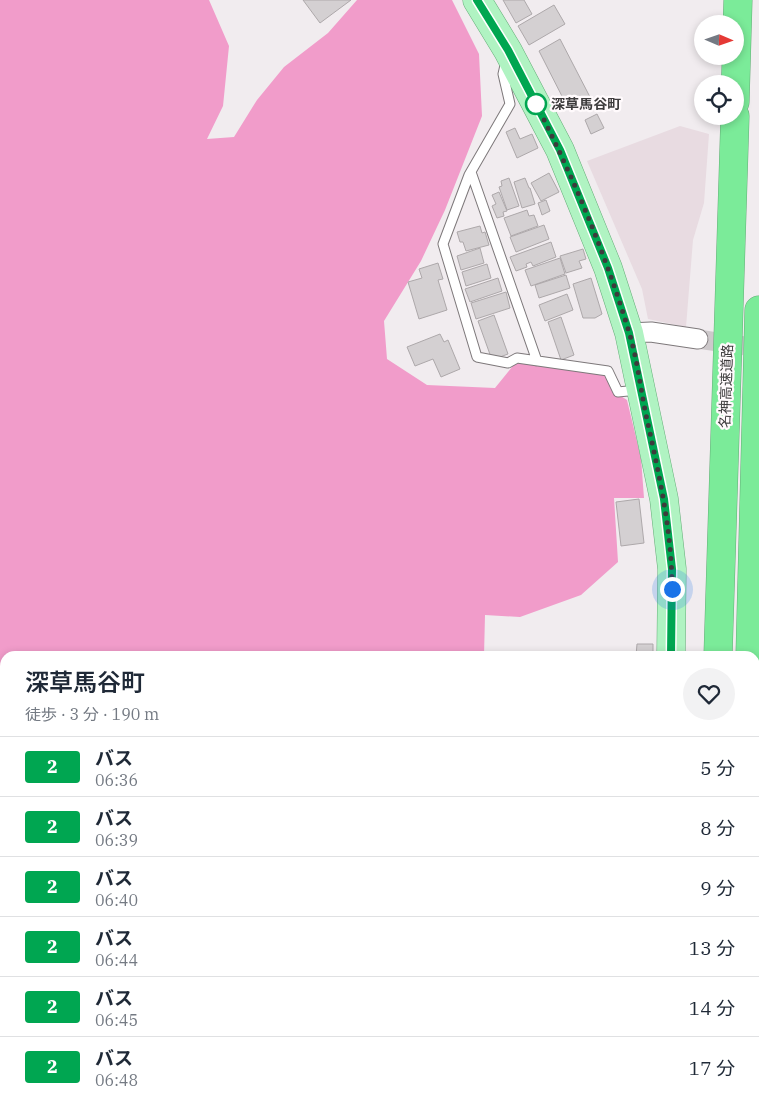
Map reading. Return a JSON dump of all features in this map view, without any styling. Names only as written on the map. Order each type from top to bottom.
[{"type":"highway","points":[[736,75],[738,0]]},
{"type":"highway","name":"名神高速道路","points":[[718,651],[735,125]]},
{"type":"highway","points":[[750,651],[759,310]]},
{"type":"main road","points":[[477,0],[508,50],[560,150],[608,268],[629,333],[664,499],[672,569],[671,651]]},
{"type":"street","points":[[629,333],[651,332],[698,339]]},
{"type":"lane","points":[[508,50],[503,74],[510,104],[471,172],[443,244],[477,357],[508,363],[517,358],[608,372],[618,392],[640,390]]},
{"type":"lane","points":[[471,172],[537,361]]},
{"type":"shaded area","points":[[0,0],[209,0],[229,46],[223,106],[207,139],[234,137],[257,100],[284,67],[328,33],[357,0],[452,0],[479,54],[482,116],[445,210],[421,261],[384,321],[387,359],[427,385],[495,388],[516,362],[605,375],[616,393],[627,400],[641,458],[644,498],[614,498],[618,562],[581,595],[520,617],[485,615],[484,651],[0,651]]},
{"type":"shaded area","points":[[680,126],[709,134],[704,203],[693,240],[686,327],[648,319],[642,289],[587,161]]},
{"type":"building","points":[[303,0],[351,0],[320,23]]},
{"type":"building","points":[[503,0],[524,0],[532,14],[516,23]]},
{"type":"building","points":[[554,5],[565,24],[529,45],[518,26]]},
{"type":"building","points":[[560,39],[590,97],[568,108],[539,51]]},
{"type":"building","points":[[597,114],[604,128],[591,134],[585,120]]},
{"type":"building","points":[[515,128],[520,139],[532,134],[538,148],[517,158],[506,132]]},
{"type":"building","points":[[549,173],[559,192],[541,201],[531,183]]},
{"type":"building","points":[[509,178],[519,206],[507,210],[499,187],[502,186],[501,181]]},
{"type":"building","points":[[525,178],[535,204],[522,208],[514,182]]},
{"type":"building","points":[[499,192],[507,211],[503,212],[504,216],[497,218],[492,206],[496,204],[492,195]]},
{"type":"building","points":[[546,200],[550,211],[542,215],[538,203]]},
{"type":"building","points":[[527,210],[529,216],[534,215],[538,226],[511,236],[504,218]]},
{"type":"building","points":[[544,225],[549,239],[516,252],[510,237]]},
{"type":"building","points":[[480,226],[482,233],[485,232],[489,245],[466,251],[463,242],[460,242],[457,232]]},
{"type":"building","points":[[551,242],[556,257],[533,266],[531,262],[526,264],[527,267],[516,271],[510,257]]},
{"type":"building","points":[[480,248],[484,263],[461,270],[457,256]]},
{"type":"building","points":[[583,249],[586,259],[579,261],[582,268],[566,273],[560,256]]},
{"type":"building","points":[[560,258],[565,274],[531,286],[525,270]]},
{"type":"building","points":[[438,263],[443,279],[438,280],[447,310],[419,319],[408,282],[422,278],[419,269]]},
{"type":"building","points":[[487,264],[491,278],[466,286],[462,272]]},
{"type":"building","points":[[566,275],[570,288],[539,298],[535,285]]},
{"type":"building","points":[[498,278],[502,291],[470,302],[465,289]]},
{"type":"building","points":[[591,278],[602,314],[595,318],[583,318],[573,284]]},
{"type":"building","points":[[506,292],[510,308],[476,319],[471,303]]},
{"type":"building","points":[[567,294],[573,310],[545,321],[539,305]]},
{"type":"building","points":[[494,315],[508,354],[492,360],[478,321]]},
{"type":"building","points":[[561,317],[574,355],[561,360],[548,322]]},
{"type":"building","points":[[440,334],[444,342],[448,340],[460,369],[441,377],[433,359],[415,366],[407,347]]},
{"type":"building","points":[[639,499],[644,543],[621,546],[616,502]]},
{"type":"building","points":[[637,644],[653,644],[653,651],[636,651]]},
{"type":"tunnel","points":[[698,339],[759,348]]},
{"type":"bus line","name":"2","points":[[477,0],[508,50],[560,150],[608,268],[629,333],[664,499],[672,569],[671,651]]},
{"type":"place","name":"深草馬谷町","points":[[536,104]]},
{"type":"route","points":[[536,104],[534,100],[567,167],[608,268],[629,333],[664,499],[672,569],[672,589]]}]
